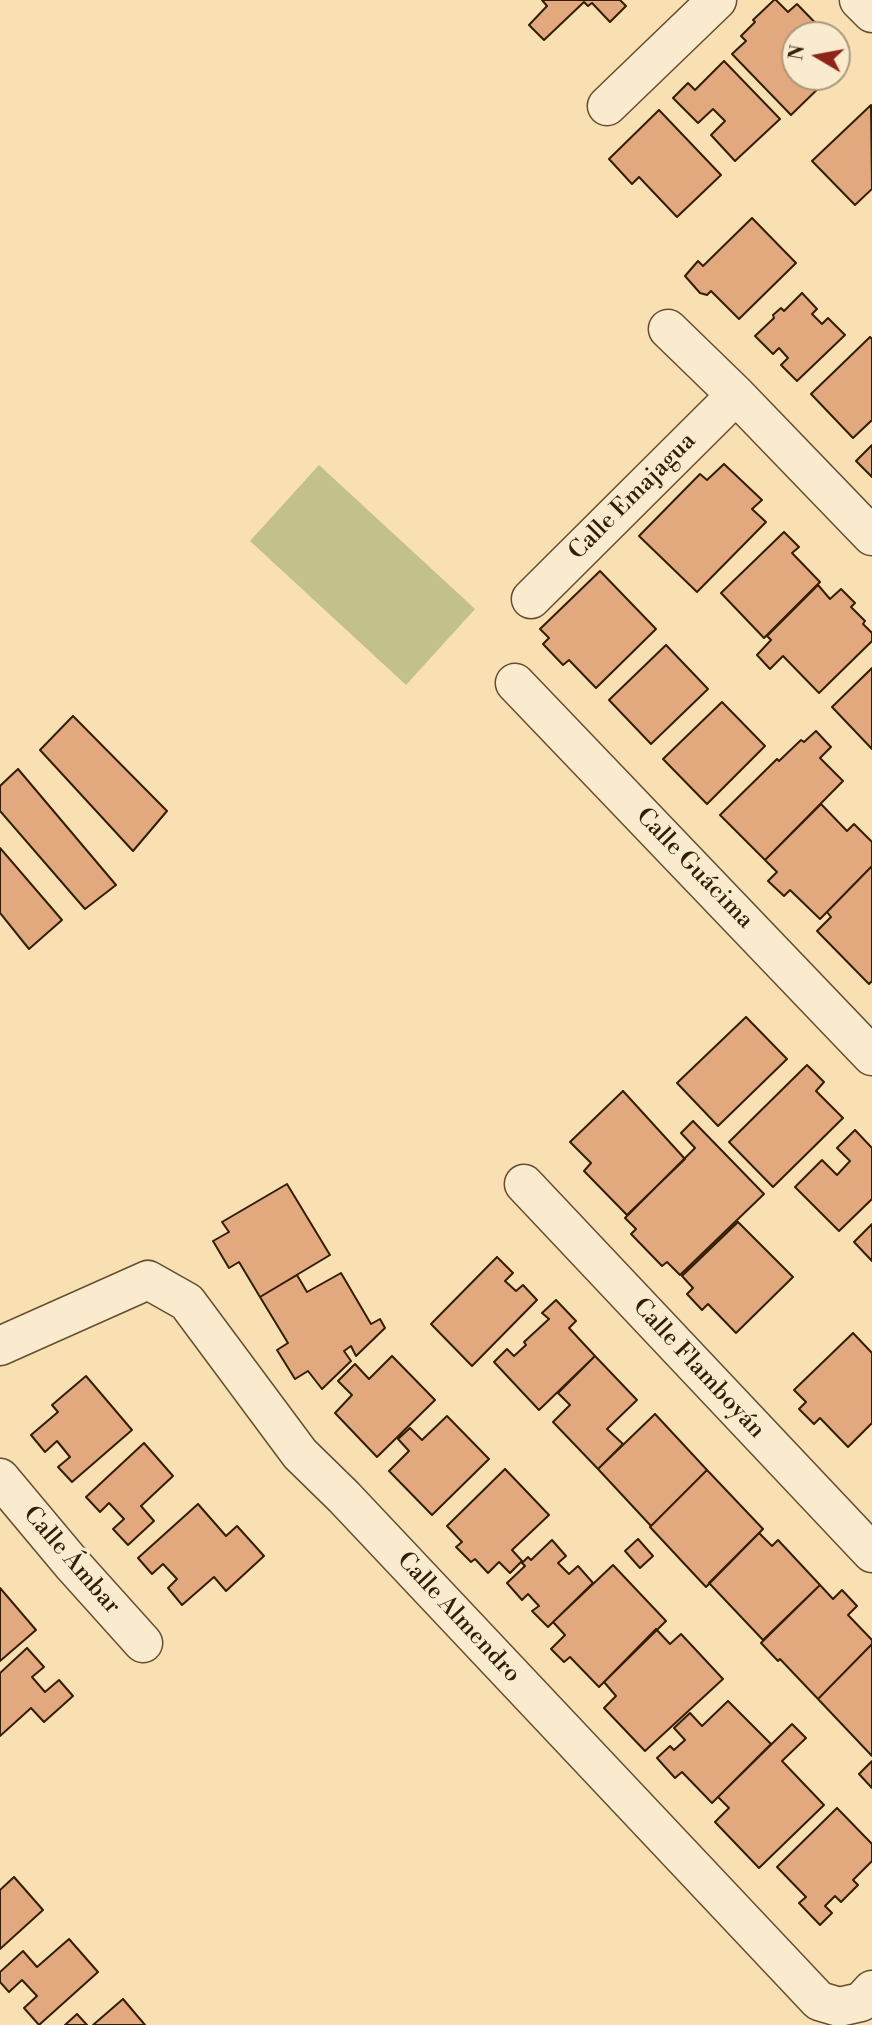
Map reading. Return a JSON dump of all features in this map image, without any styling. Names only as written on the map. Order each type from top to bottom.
[{"type":"street","points":[[607,106],[717,0]]},
{"type":"street","points":[[859,0],[872,13]]},
{"type":"street","points":[[668,329],[872,536]]},
{"type":"street","name":"Calle Emajagua","points":[[531,599],[736,396]]},
{"type":"street","name":"Calle Guácima","points":[[515,682],[872,1056]]},
{"type":"street","name":"Calle Flamboyán","points":[[524,1184],[872,1553]]},
{"type":"street","name":"Calle Almendro","points":[[0,1346],[148,1280],[187,1302],[300,1454],[344,1497],[819,2001],[839,2007],[861,2002],[872,1990]]},
{"type":"street","name":"Calle Ámbar","points":[[0,1478],[143,1643]]},
{"type":"shaded area","points":[[319,465],[475,609],[406,685],[250,541]]},
{"type":"building","points":[[542,0],[620,0],[626,6],[610,22],[592,3],[588,6],[584,2],[544,40],[529,25],[547,6]]},
{"type":"building","points":[[776,0],[788,12],[797,4],[813,21],[781,21],[781,91],[816,91],[791,115],[732,54],[746,41],[741,36],[755,22],[753,20]]},
{"type":"building","points":[[724,61],[780,119],[735,161],[711,135],[725,121],[713,109],[698,123],[673,98],[688,83],[695,90]]},
{"type":"building","points":[[871,105],[872,189],[855,205],[812,161]]},
{"type":"building","points":[[659,110],[721,175],[677,217],[639,177],[632,184],[609,159]]},
{"type":"building","points":[[752,218],[796,263],[739,319],[711,291],[707,295],[700,293],[685,276],[698,261],[703,266]]},
{"type":"building","points":[[802,293],[817,309],[812,314],[822,324],[828,318],[845,335],[797,381],[781,365],[788,358],[779,348],[773,354],[755,336],[774,318],[773,315],[781,308],[784,311]]},
{"type":"building","points":[[870,337],[872,420],[853,438],[811,394]]},
{"type":"building","points":[[872,445],[872,477],[856,461]]},
{"type":"building","points":[[724,464],[762,500],[752,509],[766,522],[697,592],[639,536],[700,474],[707,480]]},
{"type":"building","points":[[784,532],[799,547],[792,553],[820,582],[764,638],[721,593]]},
{"type":"building","points":[[600,571],[656,629],[596,688],[569,660],[563,665],[543,644],[549,638],[540,629]]},
{"type":"building","points":[[818,585],[830,599],[841,589],[855,603],[851,607],[872,633],[872,641],[819,693],[783,656],[770,669],[757,655],[771,640],[767,636]]},
{"type":"building","points":[[666,645],[708,689],[651,744],[609,700]]},
{"type":"building","points":[[872,668],[872,749],[832,707]]},
{"type":"building","points":[[722,702],[765,746],[707,804],[663,759]]},
{"type":"building","points":[[73,716],[167,811],[133,851],[40,750]]},
{"type":"building","points":[[816,731],[831,747],[820,758],[843,781],[765,860],[720,815],[777,759],[779,761],[801,740],[804,742]]},
{"type":"building","points":[[18,769],[116,885],[85,909],[0,811],[0,786]]},
{"type":"building","points":[[821,804],[847,831],[854,824],[872,842],[872,866],[820,919],[790,890],[784,896],[768,881],[777,872],[765,860]]},
{"type":"building","points":[[0,848],[62,920],[29,949],[0,913]]},
{"type":"building","points":[[872,866],[872,981],[869,984],[817,931],[831,917],[827,912]]},
{"type":"building","points":[[746,1017],[787,1059],[718,1126],[677,1083]]},
{"type":"building","points":[[807,1065],[824,1082],[816,1091],[843,1118],[773,1187],[729,1142]]},
{"type":"building","points":[[623,1091],[685,1159],[627,1215],[584,1171],[591,1163],[570,1142]]},
{"type":"building","points":[[693,1121],[764,1194],[680,1275],[667,1262],[662,1266],[631,1234],[636,1229],[625,1218],[695,1148],[681,1133]]},
{"type":"building","points":[[855,1130],[872,1148],[872,1199],[839,1231],[795,1187],[822,1160],[837,1175],[850,1161],[837,1148]]},
{"type":"building","points":[[287,1184],[330,1255],[260,1297],[239,1262],[229,1268],[213,1241],[229,1232],[222,1222]]},
{"type":"building","points":[[738,1222],[793,1277],[736,1333],[708,1304],[702,1310],[687,1294],[693,1288],[682,1276]]},
{"type":"building","points":[[872,1224],[872,1261],[854,1242]]},
{"type":"building","points":[[497,1257],[513,1273],[505,1281],[516,1291],[523,1285],[537,1300],[472,1366],[431,1324]]},
{"type":"building","points":[[341,1273],[371,1324],[380,1319],[385,1328],[356,1356],[351,1346],[344,1351],[351,1361],[322,1389],[308,1371],[295,1379],[277,1350],[288,1343],[260,1297],[297,1275],[307,1292]]},
{"type":"building","points":[[556,1300],[576,1321],[569,1328],[595,1356],[539,1410],[494,1362],[507,1349],[514,1356],[526,1345],[524,1342],[549,1319],[542,1313]]},
{"type":"building","points":[[853,1333],[872,1353],[872,1423],[848,1447],[820,1418],[814,1424],[799,1409],[806,1402],[794,1390]]},
{"type":"building","points":[[392,1356],[435,1400],[377,1457],[335,1413],[352,1395],[338,1381],[355,1364],[369,1379]]},
{"type":"building","points":[[595,1356],[637,1400],[607,1429],[623,1444],[598,1469],[553,1422],[570,1405],[558,1393]]},
{"type":"building","points":[[86,1376],[132,1430],[72,1482],[58,1467],[70,1457],[57,1441],[45,1452],[31,1435],[58,1412],[52,1405]]},
{"type":"building","points":[[655,1414],[707,1470],[651,1526],[598,1469]]},
{"type":"building","points":[[447,1416],[489,1459],[432,1515],[389,1471],[409,1451],[398,1439],[410,1428],[422,1440]]},
{"type":"building","points":[[144,1443],[173,1476],[141,1506],[154,1521],[128,1545],[113,1529],[124,1519],[109,1503],[100,1512],[86,1497]]},
{"type":"building","points":[[505,1469],[549,1515],[512,1550],[522,1561],[510,1573],[499,1562],[488,1573],[475,1559],[471,1562],[456,1547],[462,1542],[447,1526]]},
{"type":"building","points":[[707,1470],[763,1529],[706,1587],[650,1527]]},
{"type":"building","points":[[198,1504],[226,1536],[237,1526],[264,1556],[226,1591],[214,1577],[182,1605],[168,1588],[177,1579],[163,1564],[152,1574],[138,1558]]},
{"type":"building","points":[[759,1533],[772,1546],[778,1540],[820,1585],[763,1640],[709,1583]]},
{"type":"building","points":[[638,1539],[653,1556],[640,1568],[625,1551]]},
{"type":"building","points":[[552,1540],[566,1556],[558,1563],[569,1574],[578,1566],[593,1583],[548,1627],[532,1611],[539,1606],[528,1594],[522,1600],[507,1583],[525,1566],[522,1563],[528,1557],[531,1560]]},
{"type":"building","points":[[613,1565],[666,1621],[599,1687],[570,1657],[564,1662],[551,1649],[565,1635],[553,1622]]},
{"type":"building","points":[[820,1585],[833,1599],[842,1590],[857,1606],[848,1615],[872,1640],[872,1644],[818,1699],[761,1643]]},
{"type":"building","points":[[0,1588],[36,1630],[0,1661]]},
{"type":"building","points":[[656,1629],[670,1644],[681,1634],[723,1679],[645,1751],[604,1708],[616,1696],[604,1682]]},
{"type":"building","points":[[872,1644],[872,1756],[818,1699]]},
{"type":"building","points":[[27,1648],[44,1667],[32,1677],[45,1692],[59,1680],[73,1696],[44,1722],[31,1708],[0,1736],[0,1673]]},
{"type":"building","points":[[728,1701],[771,1744],[712,1803],[682,1772],[675,1778],[657,1758],[670,1746],[674,1750],[685,1740],[674,1728],[690,1713],[702,1726]]},
{"type":"building","points":[[792,1724],[806,1738],[782,1761],[824,1805],[759,1868],[715,1822],[729,1808],[718,1797]]},
{"type":"building","points":[[872,1761],[872,1788],[859,1774]]},
{"type":"building","points":[[837,1808],[872,1844],[872,1861],[853,1880],[858,1885],[841,1902],[835,1896],[825,1906],[832,1913],[820,1925],[799,1903],[806,1897],[777,1867]]},
{"type":"building","points":[[14,1877],[43,1910],[0,1949],[0,1890]]},
{"type":"building","points":[[69,1939],[98,1972],[39,2025],[24,2008],[37,1996],[22,1980],[9,1992],[0,1982],[0,1972],[23,1951],[37,1967]]},
{"type":"building","points":[[123,1999],[145,2025],[93,2025]]},
{"type":"building","points":[[77,2014],[87,2025],[65,2025]]}]
